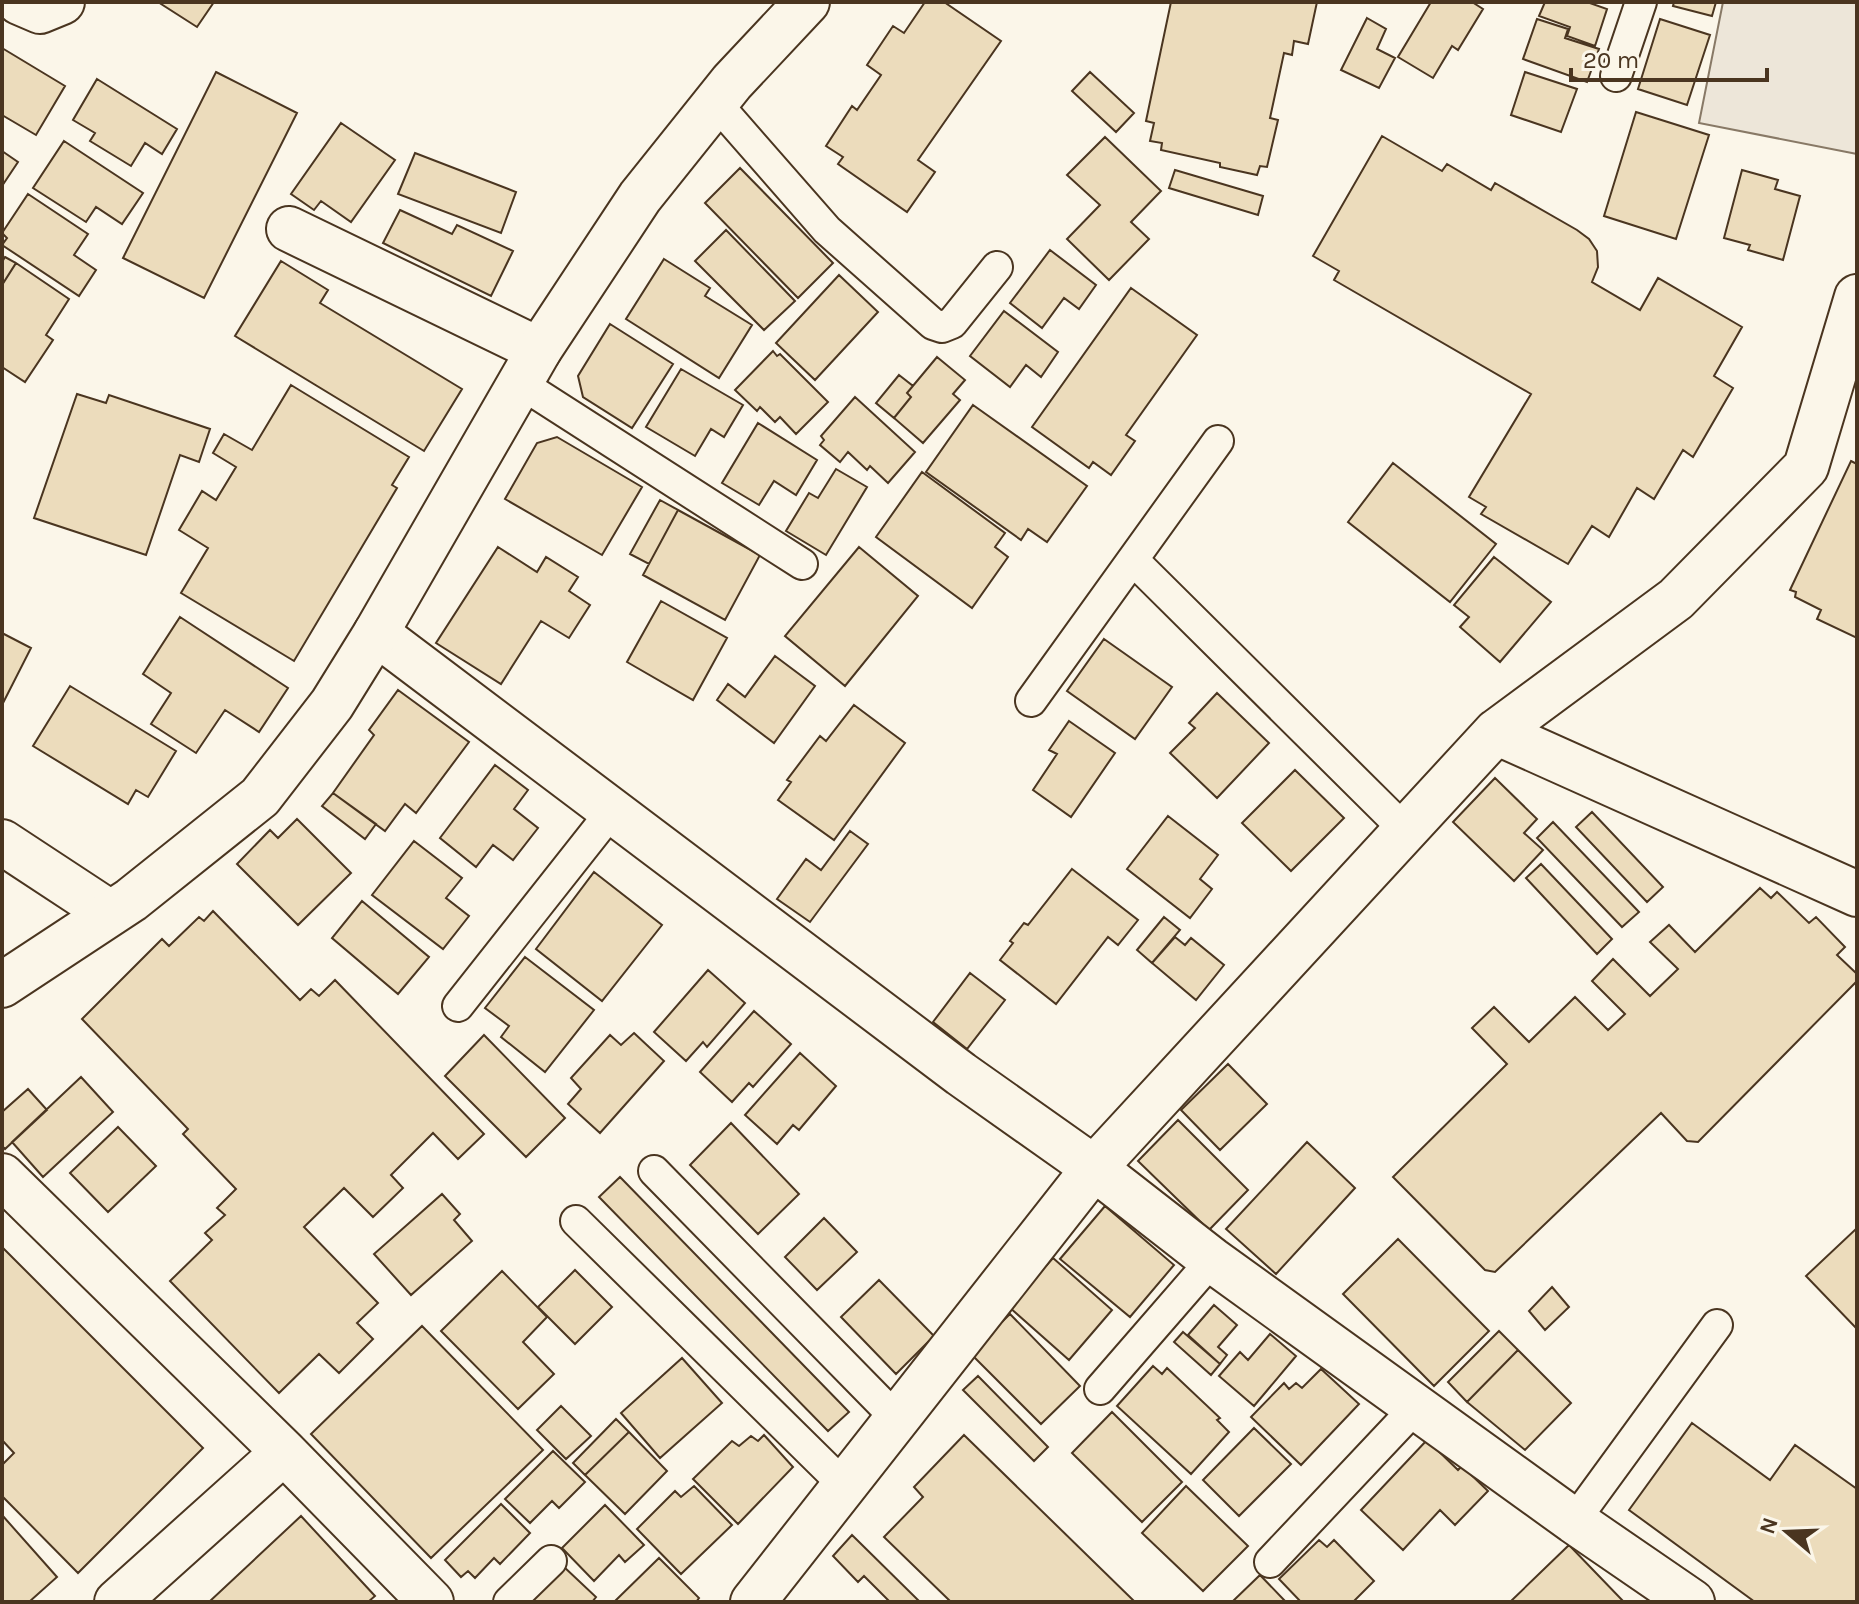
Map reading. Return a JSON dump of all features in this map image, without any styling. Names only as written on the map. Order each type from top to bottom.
[{"type":"street","points":[[19,2],[40,11],[62,2]]},
{"type":"street","points":[[2,985],[131,900],[260,797],[332,704],[530,366],[640,197],[715,102],[807,2]]},
{"type":"street","points":[[289,229],[530,366]]},
{"type":"street","points":[[753,1602],[1094,1168],[1405,830],[1496,732],[1676,599],[1806,467],[1857,297]]},
{"type":"street","points":[[376,633],[948,1064],[1094,1168],[1212,1260],[1574,1521],[1692,1602]]},
{"type":"street","points":[[1496,732],[1857,894]]},
{"type":"street","points":[[2,842],[110,913]]},
{"type":"street","points":[[2,1176],[284,1452],[431,1602]]},
{"type":"street","points":[[117,1602],[284,1452]]},
{"type":"lane","points":[[1616,76],[1641,2]]},
{"type":"lane","points":[[715,102],[827,230],[933,324],[942,327],[952,323],[997,267]]},
{"type":"lane","points":[[530,366],[802,564]]},
{"type":"lane","points":[[1031,701],[1218,441]]},
{"type":"lane","points":[[1133,560],[1405,830]]},
{"type":"lane","points":[[458,1006],[612,811]]},
{"type":"lane","points":[[654,1171],[898,1420]]},
{"type":"lane","points":[[576,1221],[845,1486]]},
{"type":"lane","points":[[1100,1389],[1212,1260]]},
{"type":"lane","points":[[1574,1521],[1717,1325]]},
{"type":"lane","points":[[1270,1562],[1416,1407]]},
{"type":"lane","points":[[509,1602],[551,1561]]},
{"type":"shaded area","points":[[1723,2],[1857,2],[1857,154],[1699,123]]},
{"type":"building","points":[[158,2],[214,2],[197,27]]},
{"type":"building","points":[[925,2],[944,2],[1001,41],[918,160],[935,172],[907,212],[838,164],[843,157],[826,146],[852,106],[857,110],[881,75],[867,65],[893,26],[904,33]]},
{"type":"building","points":[[1171,2],[1317,2],[1308,44],[1294,41],[1292,55],[1284,53],[1270,118],[1278,120],[1267,167],[1260,166],[1257,175],[1161,150],[1162,143],[1150,141],[1154,123],[1146,121]]},
{"type":"building","points":[[1431,2],[1472,2],[1483,9],[1458,50],[1452,46],[1433,78],[1398,57]]},
{"type":"building","points":[[1545,2],[1587,2],[1607,9],[1595,46],[1567,36],[1570,27],[1539,16]]},
{"type":"building","points":[[1674,2],[1716,2],[1712,16],[1673,6]]},
{"type":"building","points":[[1367,18],[1386,29],[1377,49],[1395,58],[1379,88],[1341,70]]},
{"type":"building","points":[[1537,19],[1568,29],[1565,38],[1599,49],[1587,82],[1523,59]]},
{"type":"building","points":[[1660,19],[1710,35],[1687,105],[1638,89]]},
{"type":"building","points":[[2,48],[65,86],[36,135],[2,115]]},
{"type":"building","points":[[216,72],[297,113],[204,298],[123,258]]},
{"type":"building","points":[[1090,72],[1134,113],[1116,132],[1072,91]]},
{"type":"building","points":[[1525,72],[1577,89],[1561,132],[1511,115]]},
{"type":"building","points":[[97,79],[177,129],[162,154],[145,143],[131,166],[90,141],[95,133],[73,120]]},
{"type":"building","points":[[1636,112],[1709,135],[1676,239],[1604,216]]},
{"type":"building","points":[[341,123],[395,160],[351,222],[321,201],[314,210],[291,194]]},
{"type":"building","points":[[1382,136],[1442,171],[1447,164],[1491,190],[1495,183],[1577,230],[1589,239],[1597,251],[1598,267],[1592,282],[1640,310],[1658,278],[1742,327],[1714,376],[1733,388],[1693,457],[1683,450],[1654,499],[1637,488],[1609,537],[1592,526],[1568,564],[1481,514],[1486,507],[1469,497],[1531,394],[1334,280],[1339,271],[1313,256]]},
{"type":"building","points":[[1105,137],[1161,191],[1131,222],[1149,239],[1109,280],[1067,239],[1100,205],[1067,175]]},
{"type":"building","points":[[64,141],[143,193],[122,224],[96,207],[86,222],[33,188]]},
{"type":"building","points":[[2,151],[18,162],[2,186]]},
{"type":"building","points":[[415,153],[516,192],[501,233],[398,194]]},
{"type":"building","points":[[740,168],[833,263],[798,298],[705,203]]},
{"type":"building","points":[[1175,170],[1263,196],[1258,215],[1169,188]]},
{"type":"building","points":[[1742,170],[1778,180],[1775,189],[1800,196],[1783,260],[1748,250],[1750,245],[1724,238]]},
{"type":"building","points":[[28,194],[88,234],[74,255],[96,270],[79,296],[2,245],[7,238],[2,233]]},
{"type":"building","points":[[400,210],[452,234],[457,225],[513,251],[491,296],[383,243]]},
{"type":"building","points":[[726,230],[795,301],[764,330],[695,261]]},
{"type":"building","points":[[1050,250],[1096,285],[1079,309],[1064,298],[1042,328],[1010,303]]},
{"type":"building","points":[[5,257],[16,263],[2,285],[2,262]]},
{"type":"building","points":[[664,259],[710,288],[705,296],[752,325],[719,378],[626,319]]},
{"type":"building","points":[[281,261],[328,290],[320,303],[462,389],[424,451],[235,336]]},
{"type":"building","points":[[16,263],[69,299],[46,335],[53,340],[25,382],[2,367],[2,285]]},
{"type":"building","points":[[839,275],[878,312],[815,380],[776,343]]},
{"type":"building","points":[[1131,288],[1197,335],[1126,435],[1135,441],[1111,475],[1093,462],[1089,468],[1032,427]]},
{"type":"building","points":[[1004,311],[1058,352],[1041,377],[1026,365],[1010,387],[970,356]]},
{"type":"building","points":[[610,324],[673,364],[632,428],[583,397],[578,376]]},
{"type":"building","points":[[773,351],[777,356],[780,354],[828,402],[796,434],[780,417],[775,422],[760,407],[757,411],[735,390]]},
{"type":"building","points":[[937,357],[965,380],[953,394],[960,400],[923,443],[894,418],[911,397],[907,393]]},
{"type":"building","points":[[681,369],[743,405],[724,437],[711,429],[695,456],[646,427]]},
{"type":"building","points":[[899,375],[913,386],[907,393],[911,397],[894,418],[876,403]]},
{"type":"building","points":[[291,385],[409,457],[392,485],[397,488],[294,661],[181,593],[208,548],[179,530],[202,491],[216,500],[236,467],[213,453],[224,434],[252,450]]},
{"type":"building","points":[[77,394],[106,403],[109,395],[210,429],[199,462],[180,455],[146,555],[34,518]]},
{"type":"building","points":[[855,397],[915,452],[888,483],[870,466],[867,470],[848,452],[840,462],[820,445],[824,440],[821,436]]},
{"type":"building","points":[[973,405],[1087,486],[1047,542],[1028,529],[1021,540],[926,472]]},
{"type":"building","points":[[758,423],[817,460],[796,495],[774,481],[759,505],[722,483]]},
{"type":"building","points":[[557,437],[642,487],[602,555],[505,499],[537,443]]},
{"type":"building","points":[[1851,461],[1857,464],[1857,638],[1817,619],[1821,610],[1795,597],[1796,592],[1790,590]]},
{"type":"building","points":[[1393,463],[1496,544],[1450,602],[1348,522]]},
{"type":"building","points":[[836,469],[867,487],[826,555],[786,531],[809,493],[818,498]]},
{"type":"building","points":[[922,472],[1005,533],[995,547],[1008,557],[972,608],[876,537]]},
{"type":"building","points":[[660,500],[678,510],[649,564],[630,554]]},
{"type":"building","points":[[678,510],[760,555],[725,620],[643,575]]},
{"type":"building","points":[[498,547],[537,572],[546,557],[578,577],[569,591],[590,605],[569,638],[541,621],[501,684],[436,643]]},
{"type":"building","points":[[859,547],[918,596],[845,686],[785,636]]},
{"type":"building","points":[[1494,557],[1551,602],[1500,662],[1460,627],[1469,617],[1454,605]]},
{"type":"building","points":[[661,601],[727,638],[693,700],[627,662]]},
{"type":"building","points":[[180,617],[288,688],[259,732],[225,710],[196,753],[151,724],[171,693],[143,674]]},
{"type":"building","points":[[2,633],[31,648],[2,705]]},
{"type":"building","points":[[1104,639],[1172,687],[1135,739],[1067,691]]},
{"type":"building","points":[[775,656],[815,686],[774,743],[717,700],[728,684],[745,697]]},
{"type":"building","points":[[70,686],[176,751],[148,797],[136,790],[128,804],[33,746]]},
{"type":"building","points":[[398,690],[469,742],[416,813],[405,804],[385,831],[333,793],[374,735],[369,730]]},
{"type":"building","points":[[1217,693],[1269,743],[1217,798],[1170,753],[1195,728],[1189,723]]},
{"type":"building","points":[[854,705],[905,743],[834,840],[778,800],[791,782],[787,780],[820,736],[826,741]]},
{"type":"building","points":[[1069,721],[1115,753],[1071,817],[1033,790],[1057,754],[1049,750]]},
{"type":"building","points":[[495,765],[528,790],[514,809],[538,828],[513,860],[493,845],[476,867],[440,838]]},
{"type":"building","points":[[1295,770],[1344,818],[1291,871],[1242,823]]},
{"type":"building","points":[[1495,778],[1537,819],[1524,833],[1543,850],[1514,881],[1453,822]]},
{"type":"building","points":[[333,793],[376,824],[365,839],[322,806]]},
{"type":"building","points":[[1592,812],[1663,887],[1647,902],[1576,827]]},
{"type":"building","points":[[1168,816],[1218,855],[1200,879],[1212,889],[1190,918],[1127,869]]},
{"type":"building","points":[[297,819],[351,873],[298,925],[237,864],[270,830],[278,838]]},
{"type":"building","points":[[1553,822],[1639,912],[1622,927],[1537,838]]},
{"type":"building","points":[[850,831],[868,844],[810,922],[777,899],[806,859],[821,870]]},
{"type":"building","points":[[414,841],[462,878],[446,898],[469,916],[443,949],[372,895]]},
{"type":"building","points":[[1541,864],[1612,939],[1597,954],[1526,878]]},
{"type":"building","points":[[1072,869],[1138,920],[1118,945],[1108,937],[1056,1004],[1000,960],[1024,923],[1028,925]]},
{"type":"building","points":[[594,872],[662,925],[602,1001],[536,949]]},
{"type":"building","points":[[1760,888],[1771,898],[1777,892],[1809,923],[1816,917],[1845,947],[1837,955],[1857,974],[1857,981],[1698,1142],[1687,1141],[1661,1113],[1495,1272],[1485,1270],[1393,1177],[1507,1064],[1472,1028],[1494,1007],[1529,1042],[1575,997],[1608,1030],[1625,1014],[1592,981],[1613,959],[1650,996],[1678,969],[1650,942],[1669,925],[1695,952]]},
{"type":"building","points":[[362,901],[429,957],[398,994],[332,938]]},
{"type":"building","points":[[213,911],[300,1000],[311,989],[319,996],[335,980],[484,1134],[458,1159],[433,1133],[391,1175],[403,1188],[373,1217],[344,1188],[304,1227],[378,1303],[357,1323],[373,1339],[339,1373],[319,1354],[279,1393],[170,1281],[212,1240],[205,1233],[225,1215],[217,1208],[236,1189],[183,1134],[188,1129],[82,1019],[162,939],[169,946],[199,917],[204,921]]},
{"type":"building","points":[[1164,917],[1180,930],[1152,963],[1137,950]]},
{"type":"building","points":[[1175,937],[1185,945],[1191,938],[1224,965],[1196,1000],[1152,963]]},
{"type":"building","points":[[525,957],[594,1010],[545,1072],[501,1037],[509,1026],[485,1008]]},
{"type":"building","points":[[708,970],[745,1003],[707,1047],[703,1042],[686,1061],[654,1032]]},
{"type":"building","points":[[970,973],[1005,1000],[967,1049],[933,1022]]},
{"type":"building","points":[[754,1011],[791,1044],[753,1087],[749,1083],[732,1102],[700,1072]]},
{"type":"building","points":[[634,1033],[664,1061],[600,1133],[568,1104],[581,1089],[571,1078],[610,1035],[621,1045]]},
{"type":"building","points":[[484,1035],[565,1118],[526,1157],[445,1076]]},
{"type":"building","points":[[800,1053],[836,1086],[799,1130],[793,1125],[777,1144],[745,1115]]},
{"type":"building","points":[[1228,1064],[1267,1104],[1220,1150],[1181,1110]]},
{"type":"building","points":[[81,1077],[113,1112],[43,1177],[12,1142]]},
{"type":"building","points":[[28,1089],[47,1110],[5,1149],[2,1146],[2,1112]]},
{"type":"building","points":[[1178,1120],[1248,1190],[1209,1230],[1138,1161]]},
{"type":"building","points":[[731,1123],[799,1194],[758,1234],[690,1165]]},
{"type":"building","points":[[118,1127],[156,1166],[108,1212],[70,1173]]},
{"type":"building","points":[[1307,1142],[1355,1188],[1276,1274],[1226,1229]]},
{"type":"building","points":[[620,1177],[849,1412],[828,1431],[599,1197]]},
{"type":"building","points":[[442,1194],[460,1214],[454,1220],[472,1241],[411,1295],[374,1254]]},
{"type":"building","points":[[1105,1206],[1174,1265],[1130,1317],[1060,1259]]},
{"type":"building","points":[[824,1218],[857,1252],[817,1290],[785,1257]]},
{"type":"building","points":[[1857,1228],[1857,1329],[1806,1276]]},
{"type":"building","points":[[1398,1239],[1489,1331],[1434,1386],[1343,1294]]},
{"type":"building","points":[[2,1247],[203,1448],[78,1573],[2,1496],[2,1465],[14,1453],[2,1440]]},
{"type":"building","points":[[1053,1258],[1112,1310],[1069,1360],[1009,1307]]},
{"type":"building","points":[[575,1270],[612,1307],[575,1344],[538,1307]]},
{"type":"building","points":[[502,1271],[547,1317],[523,1342],[554,1374],[518,1409],[441,1331]]},
{"type":"building","points":[[879,1280],[934,1336],[896,1374],[841,1317]]},
{"type":"building","points":[[1552,1287],[1569,1307],[1545,1330],[1529,1311]]},
{"type":"building","points":[[1214,1305],[1237,1325],[1218,1347],[1227,1355],[1220,1364],[1188,1335]]},
{"type":"building","points":[[1010,1314],[1080,1386],[1041,1424],[970,1353]]},
{"type":"building","points":[[422,1326],[543,1450],[431,1558],[311,1434]]},
{"type":"building","points":[[1499,1331],[1518,1350],[1467,1402],[1448,1382]]},
{"type":"building","points":[[1183,1332],[1220,1364],[1211,1375],[1174,1342]]},
{"type":"building","points":[[1270,1334],[1296,1356],[1254,1406],[1219,1376],[1240,1352],[1248,1360]]},
{"type":"building","points":[[1518,1350],[1571,1403],[1525,1450],[1467,1402]]},
{"type":"building","points":[[682,1358],[722,1403],[660,1458],[621,1413]]},
{"type":"building","points":[[1153,1366],[1162,1374],[1167,1368],[1220,1418],[1217,1420],[1229,1432],[1191,1474],[1117,1406]]},
{"type":"building","points":[[1321,1369],[1359,1404],[1301,1465],[1251,1417],[1284,1383],[1289,1389],[1296,1383],[1302,1388]]},
{"type":"building","points":[[978,1376],[1048,1447],[1034,1461],[963,1390]]},
{"type":"building","points":[[561,1406],[591,1436],[566,1459],[537,1430]]},
{"type":"building","points":[[1112,1412],[1182,1482],[1142,1522],[1072,1453]]},
{"type":"building","points":[[616,1419],[629,1432],[585,1475],[573,1463]]},
{"type":"building","points":[[1692,1423],[1770,1480],[1795,1445],[1857,1489],[1857,1602],[1755,1602],[1629,1510]]},
{"type":"building","points":[[1254,1428],[1291,1464],[1239,1516],[1203,1480]]},
{"type":"building","points":[[629,1432],[667,1471],[625,1514],[585,1475]]},
{"type":"building","points":[[764,1435],[793,1467],[738,1524],[693,1479],[732,1441],[739,1446],[751,1436],[758,1441]]},
{"type":"building","points":[[964,1435],[1135,1602],[951,1602],[884,1537],[923,1497],[914,1487]]},
{"type":"building","points":[[1427,1440],[1458,1470],[1462,1466],[1488,1491],[1455,1525],[1440,1510],[1403,1550],[1361,1510]]},
{"type":"building","points":[[553,1451],[585,1482],[559,1508],[552,1501],[530,1523],[505,1499]]},
{"type":"building","points":[[694,1486],[732,1525],[681,1574],[637,1529],[675,1491],[681,1497]]},
{"type":"building","points":[[1186,1486],[1248,1546],[1203,1591],[1142,1533]]},
{"type":"building","points":[[501,1504],[530,1533],[500,1564],[494,1558],[475,1578],[468,1571],[461,1577],[445,1560]]},
{"type":"building","points":[[605,1505],[644,1545],[625,1562],[619,1555],[594,1581],[562,1548]]},
{"type":"building","points":[[2,1515],[57,1577],[29,1602],[2,1602]]},
{"type":"building","points":[[301,1516],[375,1596],[368,1602],[209,1602]]},
{"type":"building","points":[[852,1535],[920,1602],[890,1602],[864,1576],[858,1582],[833,1556]]},
{"type":"building","points":[[1319,1540],[1327,1547],[1334,1540],[1374,1581],[1353,1602],[1301,1602],[1279,1579]]},
{"type":"building","points":[[1569,1545],[1624,1602],[1510,1602]]},
{"type":"building","points":[[659,1558],[699,1598],[696,1602],[614,1602]]},
{"type":"building","points":[[563,1566],[596,1597],[592,1602],[529,1602]]},
{"type":"building","points":[[1260,1575],[1286,1602],[1232,1602]]}]
